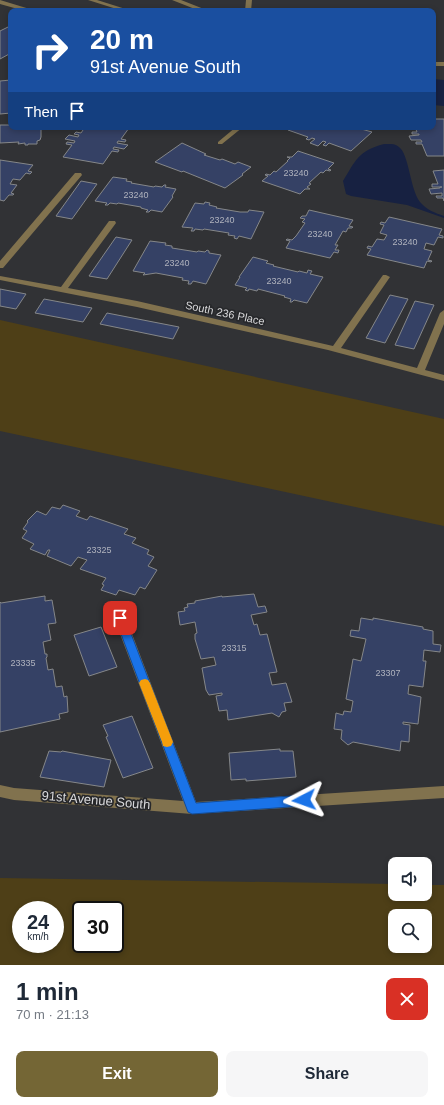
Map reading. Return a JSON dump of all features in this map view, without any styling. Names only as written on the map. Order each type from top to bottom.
[{"type":"street","points":[[91,0],[119,8]]},
{"type":"street","points":[[175,0],[198,8]]},
{"type":"street","points":[[0,2],[20,8]]},
{"type":"street","points":[[220,143],[236,130]]},
{"type":"street","points":[[0,266],[78,175]]},
{"type":"street","points":[[63,290],[112,223]]},
{"type":"street","points":[[335,349],[386,277]]},
{"type":"street","name":"South 236 Place","points":[[0,278],[137,304],[335,349],[444,378]]},
{"type":"street","points":[[420,372],[444,313]]},
{"type":"street","points":[[120,618],[192,808]]},
{"type":"street","name":"91st Avenue South","points":[[0,791],[14,794],[192,808],[444,792]]},
{"type":"shaded area","points":[[0,320],[444,419],[444,526],[0,431]]},
{"type":"shaded area","points":[[0,878],[388,884],[388,901],[432,901],[432,885],[444,885],[444,965],[0,965]]},
{"type":"water","points":[[436,79],[444,80],[444,106],[436,105]]},
{"type":"water","points":[[384,144],[392,144],[399,147],[405,157],[414,189],[420,202],[428,209],[444,216],[444,218],[407,205],[346,194],[343,181],[355,162],[363,153]]},
{"type":"building","points":[[8,27],[8,55],[0,59],[0,31]]},
{"type":"building","points":[[8,80],[8,113],[0,114],[0,81]]},
{"type":"building","points":[[436,119],[444,119],[444,156],[427,156],[422,144],[416,144],[416,142],[422,142],[421,140],[411,140],[409,136],[419,135],[412,134],[412,132],[417,132],[416,130],[436,130]]},
{"type":"building","points":[[0,125],[8,125],[8,130],[41,130],[41,137],[40,140],[37,141],[37,144],[25,145],[25,143],[18,144],[19,142],[0,143]]},
{"type":"building","points":[[83,130],[128,130],[121,139],[126,140],[125,142],[118,141],[117,143],[128,145],[124,149],[114,147],[113,149],[119,150],[118,152],[112,151],[103,164],[63,157],[72,145],[66,144],[67,142],[74,143],[75,141],[65,139],[69,135],[78,137],[79,135],[74,134],[76,132],[81,133]]},
{"type":"building","points":[[288,130],[365,130],[372,132],[351,151],[329,143],[326,146],[323,145],[326,142],[323,141],[318,146],[310,143],[315,139],[306,139],[308,137]]},
{"type":"building","points":[[182,143],[206,154],[204,155],[235,164],[238,162],[251,167],[225,188],[183,171],[182,172],[155,162]]},
{"type":"building","points":[[298,151],[334,163],[328,169],[331,170],[326,170],[323,173],[321,172],[309,183],[311,184],[307,187],[310,189],[305,189],[300,194],[262,181],[268,176],[265,175],[266,174],[270,175],[274,171],[276,172],[288,161],[290,158],[287,157],[292,157]]},
{"type":"building","points":[[0,160],[33,165],[28,171],[32,172],[30,174],[26,173],[20,180],[13,179],[10,184],[17,185],[11,193],[14,194],[9,195],[4,201],[0,200]]},
{"type":"building","points":[[444,170],[444,201],[443,198],[437,198],[436,196],[442,196],[442,193],[431,194],[429,189],[440,187],[432,187],[432,184],[438,184],[433,171]]},
{"type":"building","points":[[113,177],[127,179],[126,181],[132,182],[131,183],[154,187],[162,187],[166,185],[165,187],[176,189],[172,196],[173,197],[162,212],[151,210],[146,212],[148,210],[141,207],[118,203],[110,203],[105,205],[107,203],[95,201]]},
{"type":"building","points":[[81,181],[97,184],[72,219],[56,216]]},
{"type":"building","points":[[205,202],[210,203],[209,205],[217,207],[216,208],[240,212],[248,212],[249,210],[264,212],[251,239],[239,236],[237,239],[234,238],[235,236],[228,235],[229,233],[204,229],[195,229],[194,231],[191,231],[193,228],[182,227],[195,203],[204,204]]},
{"type":"building","points":[[309,210],[353,220],[349,226],[353,227],[348,228],[346,232],[343,231],[335,245],[338,245],[335,250],[339,250],[338,253],[334,252],[330,258],[286,248],[290,241],[286,240],[292,240],[296,236],[305,223],[302,222],[305,219],[300,218],[302,216],[306,216]]},
{"type":"building","points":[[389,217],[442,229],[439,235],[443,236],[443,238],[438,237],[434,245],[426,243],[424,249],[432,251],[428,260],[432,261],[427,261],[424,268],[367,255],[371,249],[367,248],[368,246],[372,247],[377,239],[384,240],[387,235],[380,233],[384,225],[380,224],[381,222],[385,223]]},
{"type":"building","points":[[116,237],[132,240],[107,279],[89,276]]},
{"type":"building","points":[[150,241],[166,243],[165,245],[172,246],[172,248],[197,252],[205,252],[207,250],[209,253],[221,255],[206,284],[193,281],[191,284],[188,284],[189,281],[182,280],[183,278],[156,273],[143,275],[145,273],[133,271]]},
{"type":"building","points":[[253,257],[268,261],[266,263],[274,265],[273,266],[298,272],[307,273],[308,270],[312,271],[310,274],[323,277],[307,303],[294,300],[290,302],[291,299],[284,297],[285,296],[258,289],[257,291],[249,289],[248,291],[245,290],[247,288],[235,285]]},
{"type":"building","points":[[0,289],[26,294],[16,309],[0,306]]},
{"type":"building","points":[[390,295],[408,299],[385,343],[366,338]]},
{"type":"building","points":[[44,299],[92,308],[83,322],[35,313]]},
{"type":"building","points":[[415,301],[434,305],[414,349],[395,345]]},
{"type":"building","points":[[107,313],[179,327],[173,339],[100,324]]},
{"type":"building","points":[[63,505],[80,511],[76,516],[87,520],[90,516],[128,529],[124,534],[136,538],[132,543],[149,550],[147,554],[154,557],[148,566],[157,570],[145,589],[140,587],[135,595],[119,590],[116,595],[101,590],[104,585],[102,584],[106,578],[80,569],[87,560],[78,557],[71,566],[47,556],[50,550],[48,550],[45,555],[30,549],[34,544],[22,538],[27,531],[23,529],[28,522],[27,521],[37,511],[46,515],[52,507],[60,509]]},
{"type":"building","points":[[254,594],[258,607],[265,606],[267,612],[251,615],[254,625],[257,624],[260,635],[267,634],[277,672],[269,673],[272,685],[286,683],[292,702],[284,703],[286,711],[282,712],[279,717],[272,713],[228,720],[227,710],[219,711],[216,696],[222,695],[222,693],[209,695],[206,690],[202,668],[216,665],[214,657],[201,659],[195,639],[195,634],[197,633],[195,622],[180,625],[178,612],[185,611],[184,608],[188,607],[187,604],[195,603],[195,601],[222,596]]},
{"type":"building","points":[[45,596],[45,601],[52,600],[56,623],[48,624],[51,640],[43,642],[45,654],[47,654],[46,658],[48,670],[53,669],[56,687],[62,686],[64,697],[67,696],[68,712],[59,714],[60,719],[0,732],[0,602]]},
{"type":"building","points":[[361,618],[373,620],[373,618],[423,627],[423,629],[433,631],[433,644],[441,645],[440,652],[424,650],[423,661],[426,661],[423,687],[409,685],[408,694],[421,697],[418,724],[403,722],[403,724],[410,725],[409,742],[401,741],[400,751],[353,742],[348,745],[341,739],[342,730],[334,729],[336,713],[343,715],[344,711],[351,712],[353,701],[346,699],[353,659],[361,661],[366,639],[350,636],[351,630],[359,631]]},
{"type":"building","points":[[101,627],[117,667],[89,676],[74,635]]},
{"type":"building","points":[[132,716],[153,768],[123,778],[106,737],[108,736],[103,725]]},
{"type":"building","points":[[280,749],[280,751],[293,751],[296,777],[246,781],[246,779],[231,780],[229,753]]},
{"type":"building","points":[[49,751],[62,751],[111,760],[104,787],[40,777]]},
{"type":"slow traffic","points":[[145,683],[167,742]]},
{"type":"route","points":[[120,618],[192,808],[304,800]]}]
